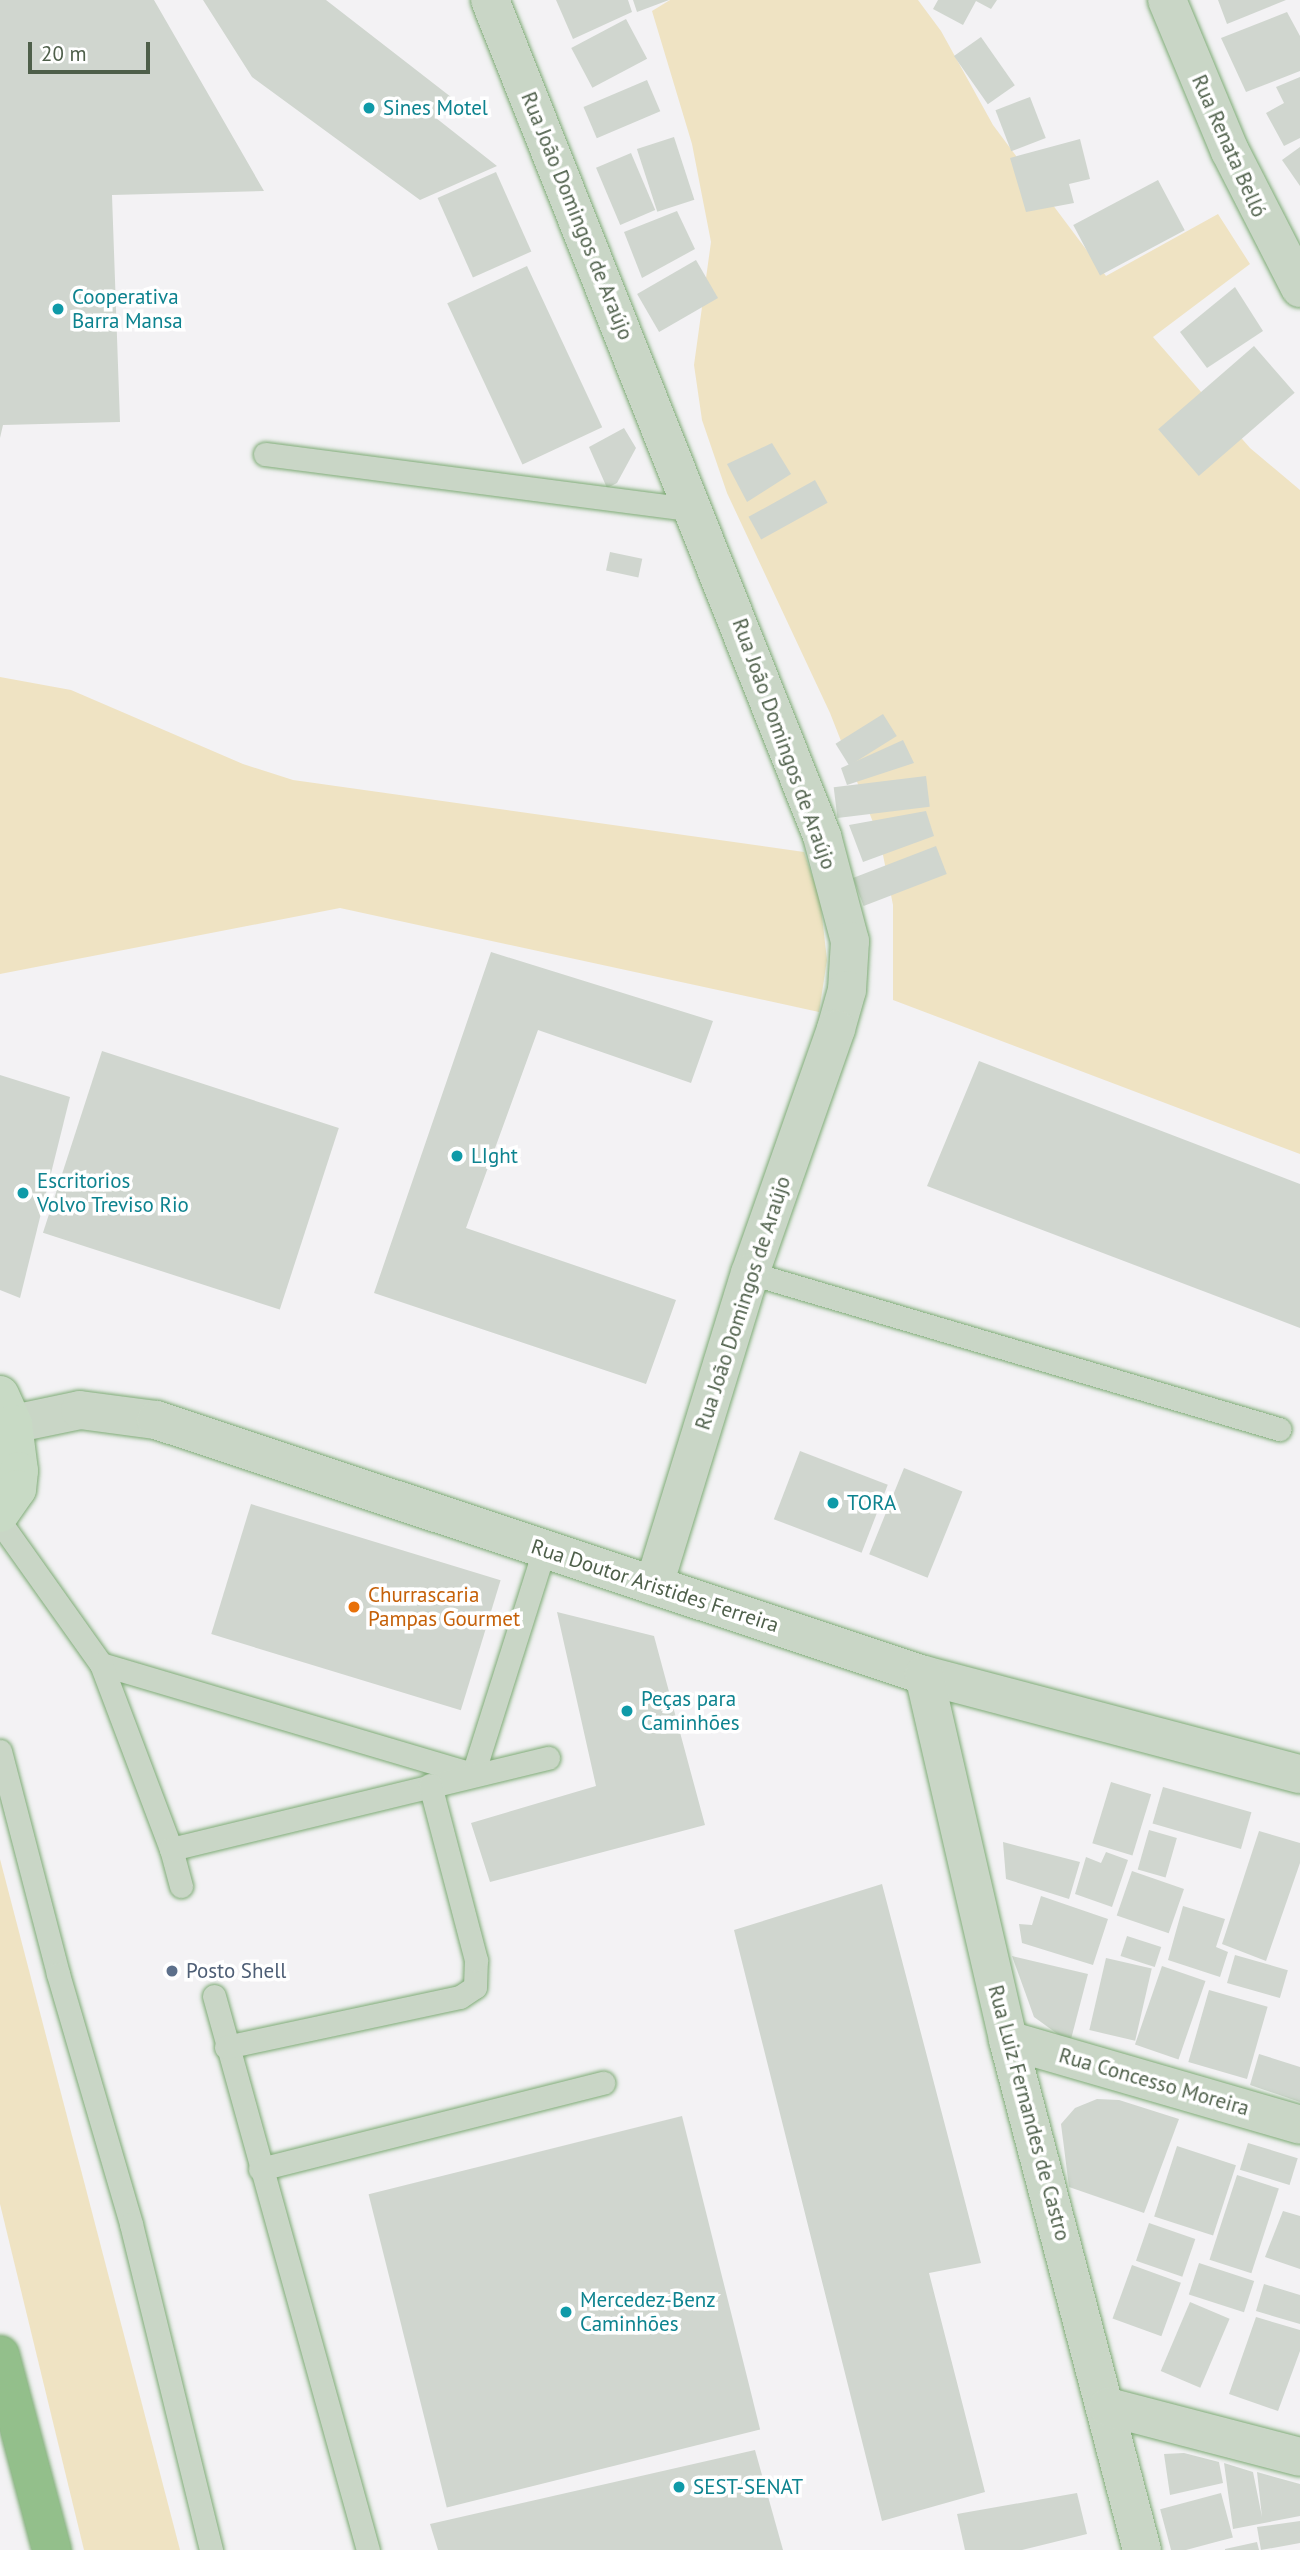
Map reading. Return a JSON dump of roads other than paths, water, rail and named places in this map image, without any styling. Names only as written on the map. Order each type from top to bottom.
[{"type":"highway","points":[[0,2356],[52,2550]]},
{"type":"main road","points":[[0,1513],[17,1489],[18,1449],[6,1409]]},
{"type":"street","name":"Rua João Domingos de Araújo","points":[[490,0],[696,510],[822,836],[850,942],[847,990],[836,1030],[750,1273],[654,1586]]},
{"type":"street","name":"Rua Renata Belló","points":[[1167,0],[1230,151],[1300,288]]},
{"type":"street","name":"Rua Doutor Aristides Ferreira","points":[[6,1409],[80,1410],[156,1420],[924,1675],[1300,1774]]},
{"type":"street","name":"Rua Luiz Fernandes de Castro","points":[[924,1675],[1008,2040],[1108,2407],[1142,2550]]},
{"type":"street","name":"Rua Concesso Moreira","points":[[1008,2040],[1300,2124]]},
{"type":"street","points":[[1108,2407],[1300,2457]]},
{"type":"lane","points":[[265,454],[696,510]]},
{"type":"lane","points":[[750,1273],[1279,1429]]},
{"type":"lane","points":[[0,1522],[101,1664],[170,1849],[181,1886]]},
{"type":"lane","points":[[473,1774],[544,1550]]},
{"type":"lane","points":[[101,1664],[473,1774]]},
{"type":"lane","points":[[0,1751],[58,1975],[131,2224],[211,2550]]},
{"type":"lane","points":[[170,1849],[548,1758]]},
{"type":"lane","points":[[226,2047],[460,1997],[475,1987],[475,1960],[430,1785]]},
{"type":"lane","points":[[214,1996],[368,2550]]},
{"type":"lane","points":[[260,2169],[603,2083]]},
{"type":"place","name":"Sines Motel","points":[[369,108]]},
{"type":"place","name":"Cooperativa Barra Mansa","points":[[58,309]]},
{"type":"place","name":"LIght","points":[[457,1156]]},
{"type":"place","name":"Escritorios Volvo Treviso Rio","points":[[23,1193]]},
{"type":"place","name":"TORA","points":[[833,1503]]},
{"type":"place","name":"Churrascaria Pampas Gourmet","points":[[354,1607]]},
{"type":"place","name":"Peças para Caminhões","points":[[627,1711]]},
{"type":"place","name":"Posto Shell","points":[[172,1971]]},
{"type":"place","name":"Mercedez-Benz Caminhões","points":[[566,2312]]},
{"type":"place","name":"SEST-SENAT","points":[[679,2487]]}]
